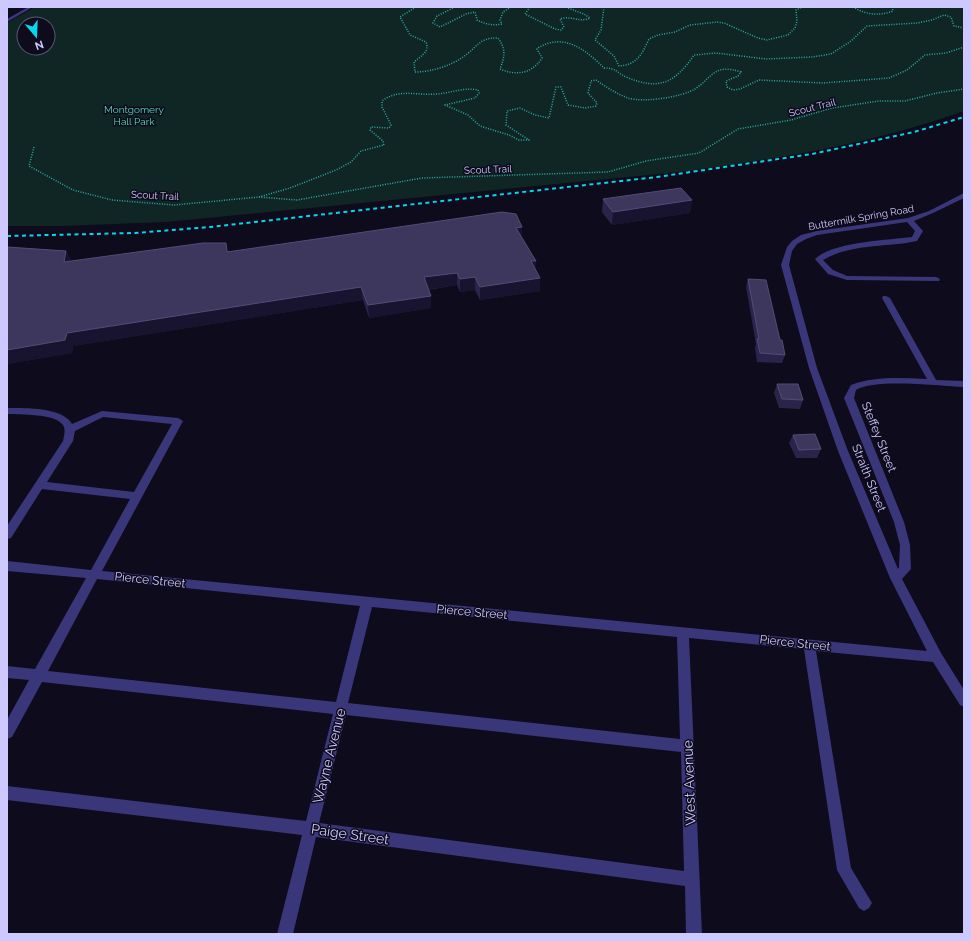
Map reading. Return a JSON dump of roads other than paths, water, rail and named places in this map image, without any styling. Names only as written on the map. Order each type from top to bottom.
[{"type":"street","points":[[7,20],[32,7]]},
{"type":"street","name":"Buttermilk Spring Road","points":[[788,252],[790,246],[796,241],[817,233],[909,220],[919,217],[964,195]]},
{"type":"street","points":[[909,220],[919,232],[914,239],[844,249],[826,253],[819,259],[825,268],[833,274],[847,278],[936,279]]},
{"type":"street","name":"Straith Street","points":[[788,252],[786,261],[787,272],[813,368],[843,451],[896,578],[937,657],[964,701]]},
{"type":"street","points":[[886,298],[932,383]]},
{"type":"street","name":"Steffey Street","points":[[896,578],[905,569],[905,545],[899,522],[849,398],[850,392],[856,386],[883,382],[964,384]]},
{"type":"street","points":[[7,410],[50,414],[65,420],[70,429],[68,441],[7,536]]},
{"type":"street","points":[[7,733],[178,422],[102,414],[70,429]]},
{"type":"street","points":[[39,485],[138,496]]},
{"type":"street","name":"Pierce Street","points":[[7,566],[937,657]]},
{"type":"street","name":"Wayne Avenue","points":[[285,934],[367,602]]},
{"type":"street","name":"West Avenue","points":[[683,632],[694,934]]},
{"type":"street","points":[[809,644],[844,870],[864,903]]},
{"type":"street","points":[[7,672],[687,746]]},
{"type":"street","name":"Paige Street","points":[[7,793],[312,829],[693,880]]},
{"type":"railway","points":[[7,236],[135,233],[210,227],[657,177],[812,154],[914,132],[964,117]]},
{"type":"park label","name":"Montgomery Hall Park","points":[[134,114]]}]
